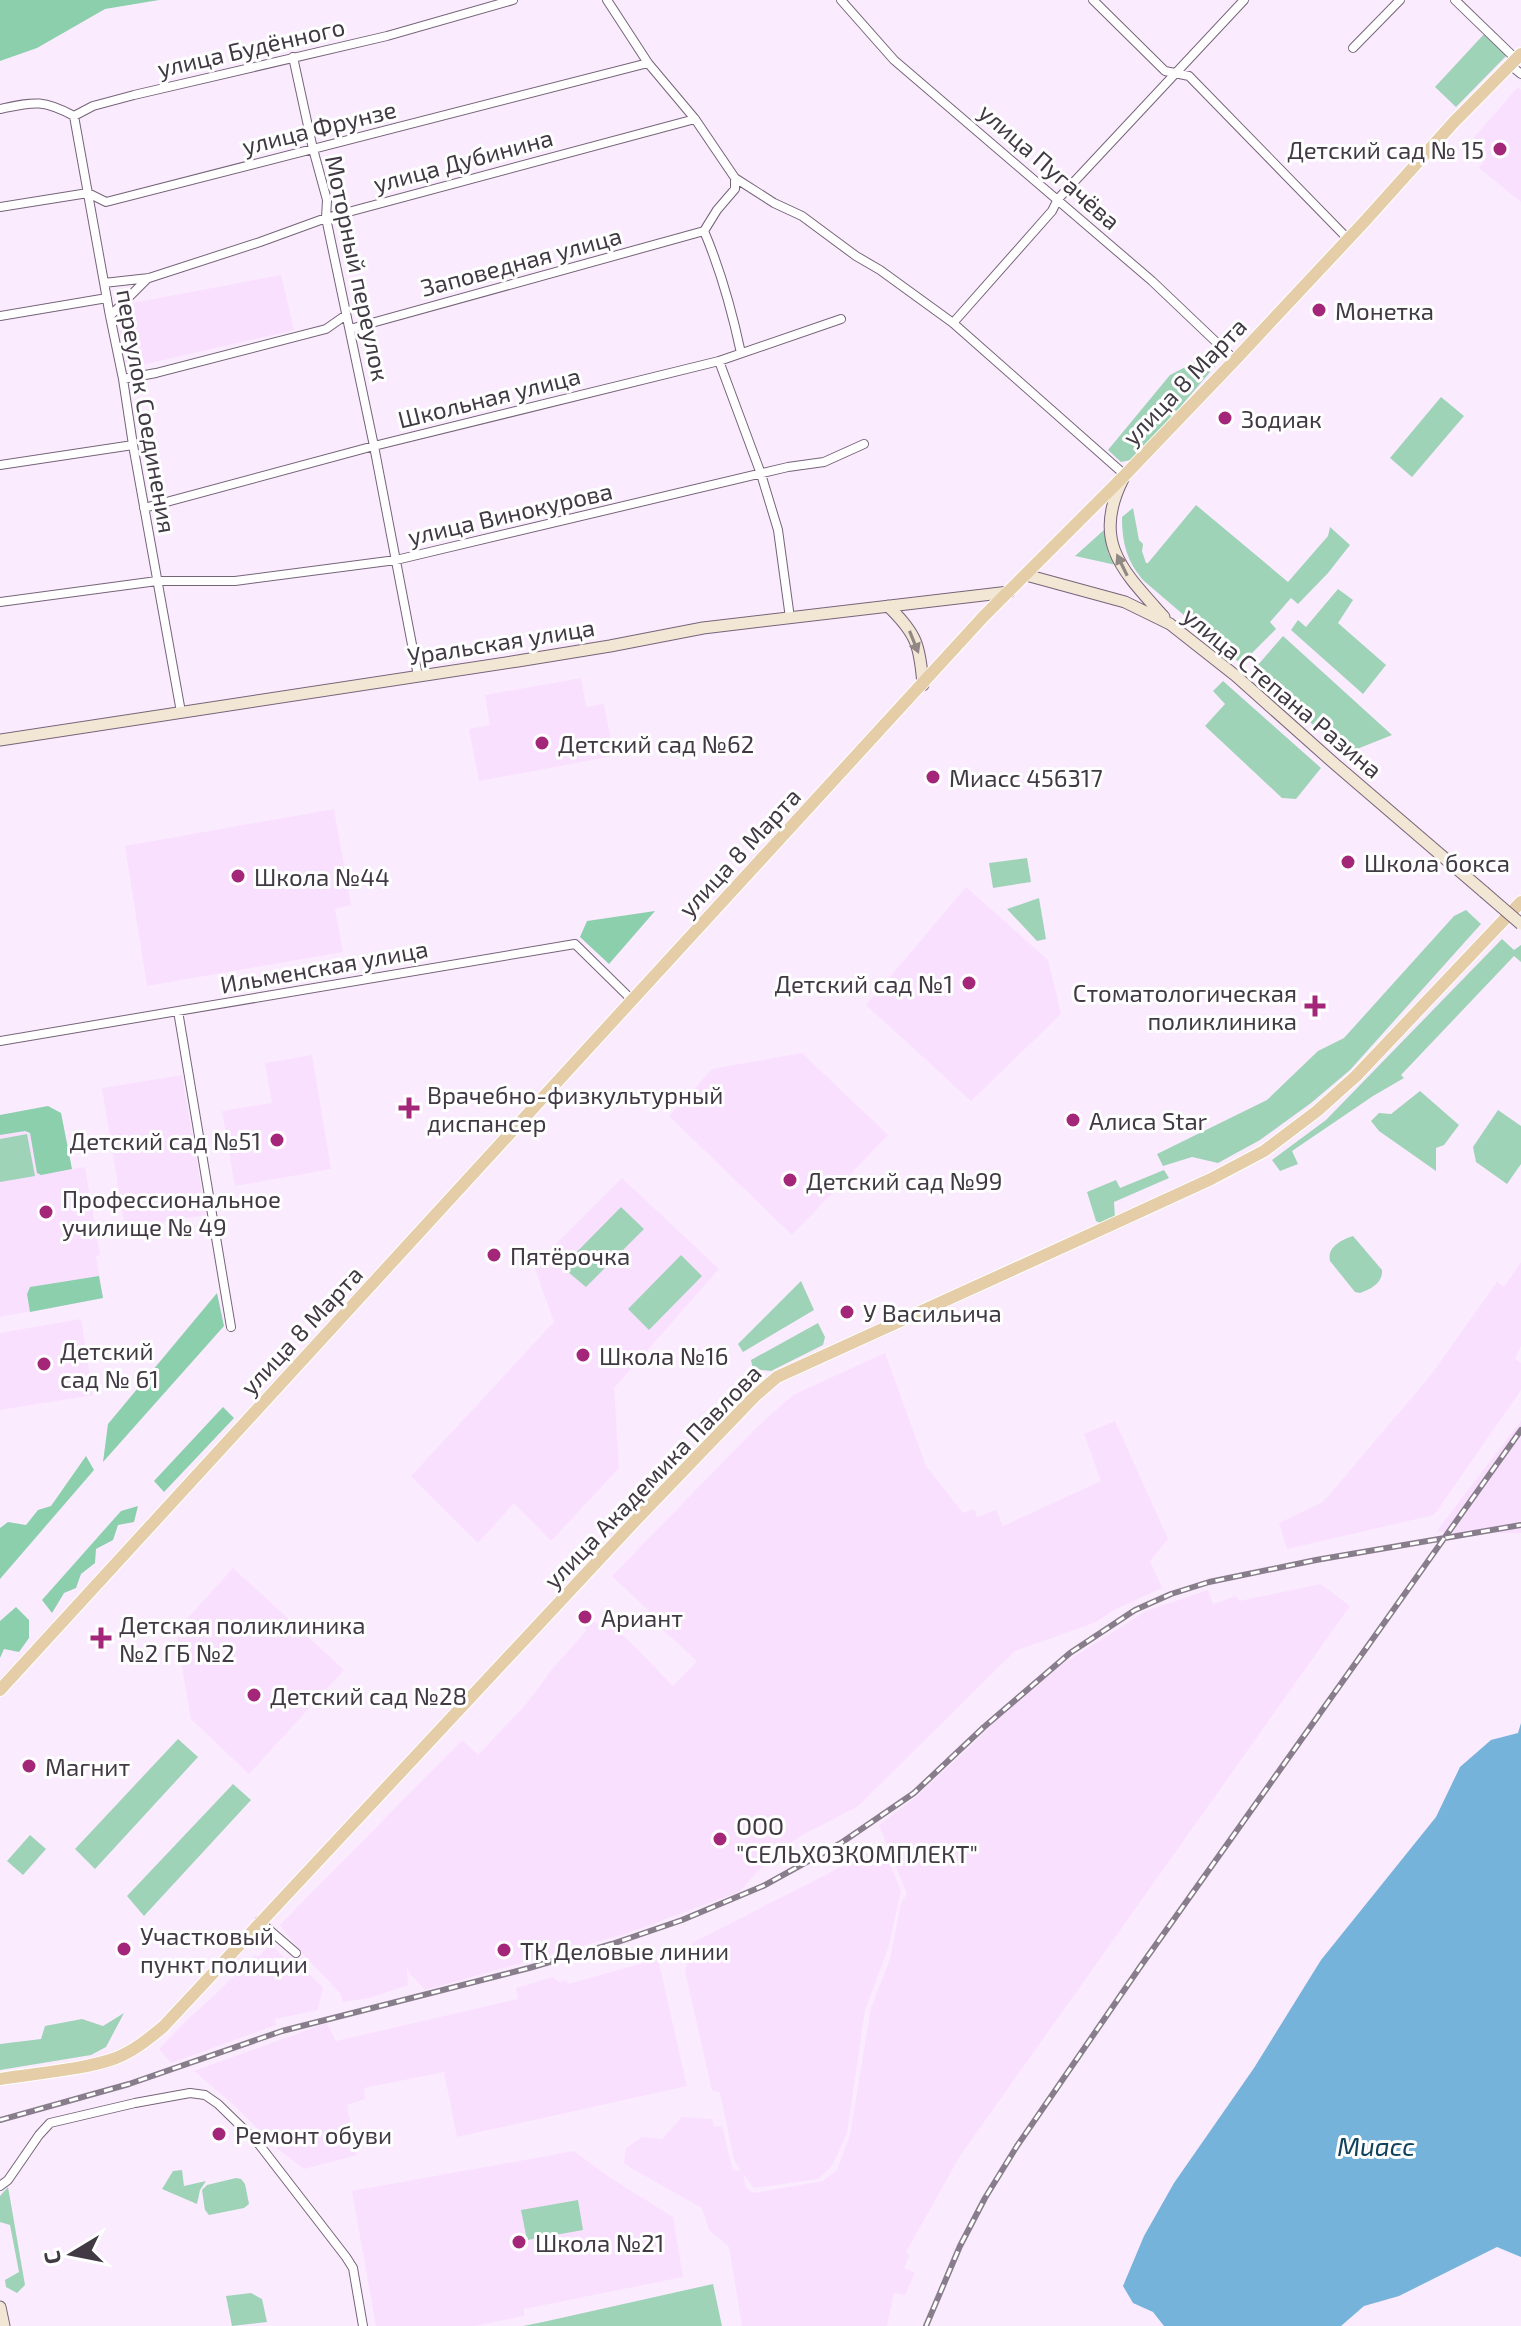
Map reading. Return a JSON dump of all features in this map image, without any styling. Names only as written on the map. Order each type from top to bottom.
[{"type":"main road","name":"улица 8 Марта","points":[[0,1690],[1009,592],[1235,360],[1454,122],[1516,60]]},
{"type":"main road","name":"улица Академика Павлова","points":[[0,2079],[95,2064],[117,2057],[142,2044],[163,2027],[717,1434],[777,1377],[1130,1217],[1264,1151],[1317,1111],[1356,1076],[1521,902]]},
{"type":"street","name":"улица Будённого","points":[[74,116],[93,106],[134,95],[387,36],[513,0]]},
{"type":"street","points":[[607,0],[648,63],[695,119],[735,178],[774,203],[802,216],[953,323],[1125,475],[1113,499],[1110,520],[1115,549],[1125,573],[1170,624]]},
{"type":"street","name":"улица Пугачёва","points":[[841,0],[894,60],[1152,281],[1235,360]]},
{"type":"street","points":[[1093,0],[1165,71],[1189,76],[1348,239]]},
{"type":"street","points":[[953,323],[1052,211],[1058,199],[1244,0]]},
{"type":"street","points":[[1353,48],[1400,0]]},
{"type":"street","points":[[1455,0],[1516,60],[1521,74]]},
{"type":"street","name":"Моторный переулок","points":[[293,57],[327,200],[326,218],[418,676]]},
{"type":"street","name":"улица Фрунзе","points":[[0,207],[88,193],[106,202],[648,63]]},
{"type":"street","points":[[0,109],[37,101],[74,116]]},
{"type":"street","name":"переулок Соединения","points":[[74,116],[181,712]]},
{"type":"street","name":"улица Дубинина","points":[[104,283],[149,278],[326,218],[695,119]]},
{"type":"street","points":[[735,178],[735,189],[704,231],[731,307],[741,353]]},
{"type":"street","name":"Заповедная улица","points":[[350,329],[704,231]]},
{"type":"street","points":[[110,316],[149,278]]},
{"type":"street","points":[[0,316],[107,298]]},
{"type":"street","points":[[123,379],[326,329],[346,315]]},
{"type":"street","name":"Школьная улица","points":[[144,508],[374,446],[719,361],[841,319]]},
{"type":"street","points":[[719,361],[761,474],[778,530],[790,618]]},
{"type":"street","name":"улица Винокурова","points":[[0,602],[157,581],[235,581],[396,560],[788,467],[824,462],[864,444]]},
{"type":"street","points":[[0,465],[133,445]]},
{"type":"street","name":"улица Степана Разина","points":[[1026,575],[1125,602],[1170,624],[1215,658],[1521,924]]},
{"type":"street","name":"Уральская улица","points":[[0,740],[599,648],[703,628],[1009,592]]},
{"type":"street","points":[[888,606],[917,640],[923,685]]},
{"type":"street","name":"Ильменская улица","points":[[0,1041],[575,944],[632,1000]]},
{"type":"street","points":[[178,1011],[231,1327]]},
{"type":"street","points":[[259,1921],[296,1953]]},
{"type":"street","points":[[0,2186],[8,2180],[50,2123],[190,2093],[205,2095],[258,2143],[346,2257],[353,2268],[363,2326]]},
{"type":"street","points":[[0,2307],[4,2326]]},
{"type":"shaded area","name":"Детский сад № 15","points":[[1518,87],[1521,90],[1521,202],[1479,168],[1487,157],[1471,141]]},
{"type":"shaded area","points":[[281,275],[294,330],[133,367],[125,361],[117,316],[133,311],[132,303]]},
{"type":"shaded area","name":"Детский сад №62","points":[[581,678],[586,707],[604,704],[614,756],[479,781],[469,729],[490,725],[485,695]]},
{"type":"shaded area","name":"Школа №44","points":[[334,809],[351,905],[335,909],[343,952],[147,986],[125,846]]},
{"type":"shaded area","name":"Детский сад №1","points":[[966,887],[1048,960],[1061,1014],[971,1101],[866,1005]]},
{"type":"shaded area","name":"Детский сад №99","points":[[802,1053],[888,1135],[792,1235],[669,1116],[712,1069]]},
{"type":"shaded area","name":"Детский сад №51","points":[[312,1055],[331,1169],[235,1186],[222,1111],[272,1103],[265,1063]]},
{"type":"shaded area","points":[[182,1075],[206,1215],[125,1228],[102,1088]]},
{"type":"shaded area","name":"Профессиональное училище № 49","points":[[48,1106],[61,1113],[72,1169],[85,1167],[100,1255],[96,1256],[103,1298],[0,1317],[0,1115]]},
{"type":"shaded area","name":"Школа №16","points":[[622,1178],[719,1269],[614,1388],[619,1468],[551,1541],[514,1503],[478,1543],[411,1476],[554,1322],[534,1266]]},
{"type":"shaded area","points":[[1521,1262],[1521,1346],[1515,1359],[1521,1363],[1521,1390],[1434,1515],[1287,1549],[1279,1523],[1323,1502],[1431,1375],[1497,1282],[1504,1287]]},
{"type":"shaded area","name":"Детский сад № 61","points":[[81,1319],[93,1395],[0,1410],[0,1333]]},
{"type":"shaded area","points":[[885,1353],[926,1466],[963,1513],[974,1509],[977,1517],[996,1510],[1003,1526],[1101,1481],[1084,1434],[1115,1421],[1168,1539],[1150,1561],[1162,1588],[1112,1611],[1096,1622],[1015,1651],[857,1807],[802,1835],[772,1856],[739,1892],[628,1933],[425,1990],[407,1967],[408,1985],[369,1998],[343,2002],[340,1993],[280,1925],[462,1740],[478,1755],[527,1703],[587,1630],[576,1619],[583,1611],[605,1631],[615,1627],[673,1686],[697,1661],[612,1576],[757,1427],[793,1395]]},
{"type":"shaded area","points":[[1521,1421],[1521,1533],[1436,1532]]},
{"type":"shaded area","name":"Детский сад №28","points":[[233,1568],[344,1670],[249,1774],[191,1719],[176,1631]]},
{"type":"shaded area","points":[[1321,1584],[1350,1606],[960,2156],[906,2252],[910,2255],[904,2268],[915,2273],[905,2295],[894,2293],[887,2326],[742,2326],[729,2247],[709,2230],[702,2208],[624,2164],[626,2148],[642,2137],[662,2139],[682,2117],[712,2119],[714,2127],[722,2126],[733,2171],[741,2170],[734,2160],[720,2093],[712,2090],[685,1971],[692,1943],[882,1846],[901,1891],[888,1949],[865,2010],[847,2133],[832,2166],[818,2179],[754,2188],[743,2174],[746,2188],[754,2193],[823,2181],[837,2170],[850,2135],[871,2008],[890,1959],[901,1903],[907,1894],[879,1825],[916,1797],[999,1717],[1061,1665],[1146,1611],[1208,1590],[1213,1604],[1236,1596],[1239,1601]]},
{"type":"shaded area","points":[[271,1944],[285,1959],[290,1957],[323,1987],[318,2010],[275,2019],[276,2025],[171,2063],[159,2049],[255,1955],[258,1957]]},
{"type":"shaded area","points":[[658,1959],[687,2086],[457,2137],[444,2072],[364,2088],[365,2099],[347,2105],[357,2155],[304,2169],[194,2071],[327,2023],[336,2041],[518,1999],[516,1988],[553,1977],[559,1982],[566,1980],[568,1984]]},
{"type":"shaded area","name":"Школа №21","points":[[574,2151],[673,2217],[683,2277],[524,2309],[524,2316],[474,2326],[376,2326],[352,2191]]},
{"type":"green space","points":[[0,0],[159,0],[105,9],[37,48],[0,61]]},
{"type":"green space","points":[[1485,33],[1507,55],[1456,107],[1435,87]]},
{"type":"green space","points":[[1213,347],[1220,355],[1216,365],[1136,459],[1121,462],[1108,450],[1170,375],[1197,361]]},
{"type":"green space","points":[[1441,397],[1464,416],[1412,477],[1390,458]]},
{"type":"green space","points":[[1196,505],[1288,582],[1328,536],[1330,527],[1350,545],[1298,604],[1291,598],[1270,622],[1276,629],[1241,664],[1144,581],[1133,567],[1127,552],[1122,517],[1133,508],[1139,540],[1143,544],[1142,551],[1148,563]]},
{"type":"green space","points":[[1105,529],[1108,553],[1116,565],[1075,556]]},
{"type":"green space","points":[[1338,589],[1353,600],[1338,623],[1386,665],[1363,694],[1291,630],[1298,620],[1306,627]]},
{"type":"green space","points":[[1283,636],[1392,735],[1347,753],[1251,673]]},
{"type":"green space","points":[[1223,681],[1321,768],[1296,799],[1282,798],[1205,726],[1225,704],[1213,691]]},
{"type":"green space","points":[[1027,858],[1031,882],[993,888],[989,863]]},
{"type":"green space","points":[[1039,898],[1046,939],[1037,941],[1007,909]]},
{"type":"green space","points":[[1466,910],[1481,924],[1350,1070],[1311,1103],[1260,1140],[1218,1163],[1192,1157],[1163,1166],[1157,1154],[1267,1100],[1318,1051],[1344,1038],[1454,916]]},
{"type":"green space","points":[[655,911],[609,964],[580,937],[587,921]]},
{"type":"green space","points":[[1502,939],[1514,950],[1521,945],[1521,962],[1514,956],[1401,1075],[1404,1078],[1292,1151],[1298,1164],[1280,1171],[1272,1160],[1326,1120]]},
{"type":"green space","points":[[1420,1091],[1459,1125],[1444,1145],[1436,1148],[1436,1171],[1379,1131],[1371,1121],[1379,1113],[1391,1114]]},
{"type":"green space","points":[[48,1106],[61,1113],[72,1169],[41,1175],[37,1173],[30,1133],[0,1135],[0,1115]]},
{"type":"green space","points":[[1498,1110],[1521,1126],[1521,1164],[1507,1184],[1476,1162],[1473,1147]]},
{"type":"green space","points":[[27,1134],[35,1176],[0,1182],[0,1139]]},
{"type":"green space","points":[[1164,1170],[1169,1178],[1114,1202],[1115,1218],[1102,1224],[1096,1221],[1087,1192],[1116,1180],[1120,1188]]},
{"type":"green space","points":[[621,1207],[644,1229],[586,1287],[562,1267]]},
{"type":"green space","points":[[1353,1236],[1382,1270],[1378,1282],[1360,1293],[1355,1292],[1330,1261],[1333,1248]]},
{"type":"green space","points":[[681,1255],[702,1276],[649,1330],[628,1309]]},
{"type":"green space","points":[[99,1276],[103,1298],[30,1312],[27,1294],[30,1287]]},
{"type":"green space","points":[[801,1281],[814,1310],[743,1352],[738,1344]]},
{"type":"green space","points":[[217,1293],[224,1326],[103,1462],[108,1424]]},
{"type":"green space","points":[[818,1323],[825,1337],[823,1345],[771,1371],[753,1369],[751,1360]]},
{"type":"green space","points":[[223,1407],[234,1418],[164,1492],[154,1481]]},
{"type":"green space","points":[[86,1456],[94,1470],[0,1579],[0,1528],[8,1522],[26,1525],[38,1510],[51,1506]]},
{"type":"green space","points":[[138,1506],[134,1522],[118,1525],[113,1540],[96,1549],[95,1563],[81,1574],[76,1588],[64,1593],[52,1613],[42,1600],[121,1511]]},
{"type":"green space","points":[[16,1607],[29,1620],[29,1638],[19,1652],[4,1649],[0,1658],[0,1621]]},
{"type":"green space","points":[[178,1739],[198,1757],[95,1869],[75,1849]]},
{"type":"green space","points":[[233,1784],[251,1800],[144,1916],[127,1896]]},
{"type":"green space","points":[[30,1835],[46,1849],[23,1875],[7,1861]]},
{"type":"green space","points":[[124,2013],[106,2047],[91,2055],[0,2070],[0,2044],[41,2039],[45,2026],[82,2019],[103,2026]]},
{"type":"green space","points":[[182,2170],[184,2186],[206,2181],[197,2204],[162,2189],[173,2171]]},
{"type":"green space","points":[[236,2178],[245,2184],[249,2204],[244,2208],[209,2215],[205,2210],[202,2190],[207,2185]]},
{"type":"green space","points":[[8,2187],[25,2285],[17,2293],[6,2287],[5,2280],[19,2272],[10,2225],[0,2222],[0,2196]]},
{"type":"green space","points":[[578,2200],[583,2230],[527,2240],[521,2210]]},
{"type":"green space","points":[[713,2284],[722,2326],[523,2326],[543,2322]]},
{"type":"green space","points":[[251,2293],[262,2299],[267,2322],[232,2326],[226,2296]]},
{"type":"water","name":"Миасс","points":[[1521,1723],[1521,2257],[1497,2247],[1399,2296],[1364,2306],[1341,2326],[1164,2326],[1153,2312],[1133,2303],[1123,2286],[1144,2236],[1174,2183],[1254,2068],[1321,1960],[1436,1817],[1460,1767],[1491,1740],[1518,1733]]},
{"type":"railway","points":[[926,2326],[960,2246],[1017,2146],[1140,1967],[1521,1430]]},
{"type":"railway","points":[[0,2120],[129,2084],[282,2031],[612,1944],[682,1920],[763,1886],[841,1843],[914,1793],[1070,1653],[1135,1610],[1171,1594],[1209,1582],[1316,1560],[1521,1525]]},
{"type":"place","name":"Детский сад № 15","points":[[1500,149]]},
{"type":"place","name":"Монетка","points":[[1319,310]]},
{"type":"place","name":"Зодиак","points":[[1225,418]]},
{"type":"place","name":"Детский сад №62","points":[[542,743]]},
{"type":"place","name":"Миасс 456317","points":[[933,777]]},
{"type":"place","name":"Школа бокса","points":[[1348,862]]},
{"type":"place","name":"Школа №44","points":[[238,876]]},
{"type":"place","name":"Детский сад №1","points":[[969,983]]},
{"type":"place","name":"Стоматологическая поликлиника","points":[[1315,1006]]},
{"type":"place","name":"Врачебно-физкультурный диспансер","points":[[409,1108]]},
{"type":"place","name":"Алиса Star","points":[[1073,1120]]},
{"type":"place","name":"Детский сад №51","points":[[277,1140]]},
{"type":"place","name":"Детский сад №99","points":[[790,1180]]},
{"type":"place","name":"Профессиональное училище № 49","points":[[46,1212]]},
{"type":"place","name":"Пятёрочка","points":[[494,1255]]},
{"type":"place","name":"У Васильича","points":[[847,1312]]},
{"type":"place","name":"Школа №16","points":[[583,1355]]},
{"type":"place","name":"Детский сад № 61","points":[[44,1364]]},
{"type":"place","name":"Ариант","points":[[585,1617]]},
{"type":"place","name":"Детская поликлиника №2 ГБ №2","points":[[101,1638]]},
{"type":"place","name":"Детский сад №28","points":[[254,1695]]},
{"type":"place","name":"Магнит","points":[[29,1766]]},
{"type":"place","name":"ООО \"СЕЛЬХОЗКОМПЛЕКТ\"","points":[[720,1839]]},
{"type":"place","name":"Участковый пункт полиции","points":[[124,1949]]},
{"type":"place","name":"ТК Деловые линии","points":[[504,1950]]},
{"type":"place","name":"Ремонт обуви","points":[[219,2134]]},
{"type":"place","name":"Школа №21","points":[[519,2242]]}]
